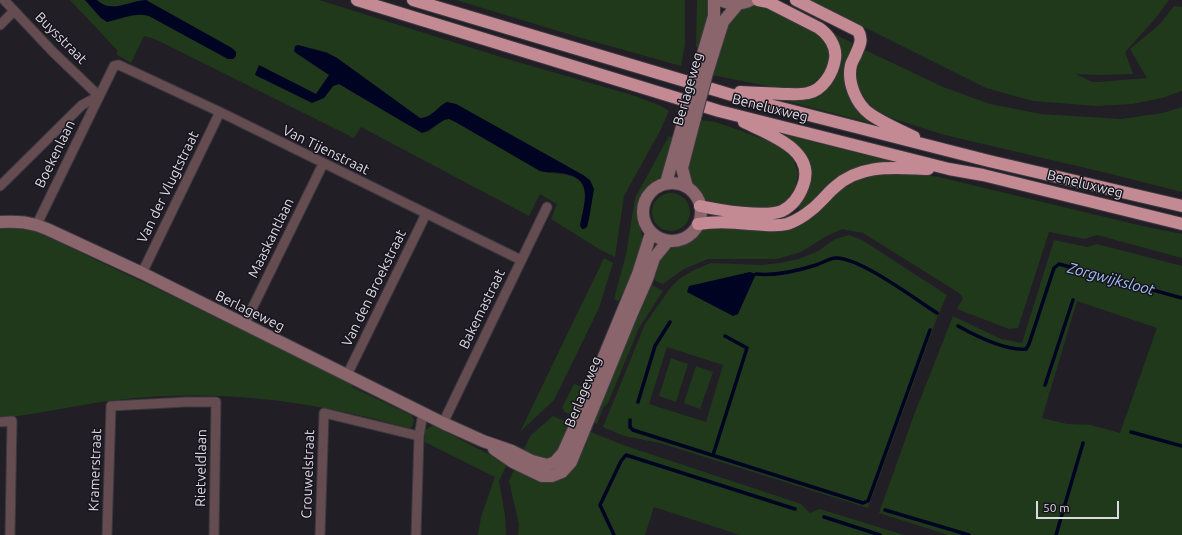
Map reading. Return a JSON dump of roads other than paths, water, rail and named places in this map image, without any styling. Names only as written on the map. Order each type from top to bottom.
[{"type":"highway","name":"Beneluxweg","points":[[357,0],[719,111],[949,169],[983,175],[1182,224]]},
{"type":"highway","name":"Beneluxweg","points":[[413,0],[722,92],[932,147],[1182,206]]},
{"type":"highway","points":[[722,92],[791,94],[809,93],[819,88],[828,78],[834,67],[836,54],[827,33],[768,2],[758,0]]},
{"type":"highway","points":[[796,0],[858,31],[861,36],[861,42],[851,65],[850,74],[852,87],[857,100],[869,114],[932,147]]},
{"type":"highway","points":[[700,206],[722,210],[767,214],[781,211],[793,203],[801,192],[805,182],[804,169],[800,157],[795,150],[776,138],[719,111]]},
{"type":"highway","points":[[698,224],[715,222],[777,226],[788,223],[810,211],[821,202],[835,186],[853,175],[870,169],[886,167],[949,169]]},
{"type":"street","name":"Buysstraat","points":[[4,0],[53,52],[99,96]]},
{"type":"street","name":"Berlageweg","points":[[666,184],[690,117],[702,72],[714,16],[714,0]]},
{"type":"street","points":[[720,0],[730,4],[738,4],[751,0]]},
{"type":"street","name":"Berlageweg","points":[[702,72],[723,22],[738,4]]},
{"type":"street","points":[[0,25],[14,11]]},
{"type":"street","name":"Boekenlaan","points":[[36,224],[114,66],[119,65]]},
{"type":"street","name":"Van Tijenstraat","points":[[119,65],[220,112],[323,164],[521,260]]},
{"type":"street","name":"Boekenlaan","points":[[0,186],[82,104],[99,96]]},
{"type":"street","name":"Van der Vlugtstraat","points":[[142,273],[220,112]]},
{"type":"street","name":"Berlageweg","points":[[687,187],[682,168],[690,117]]},
{"type":"street","name":"Maaskantlaan","points":[[244,325],[323,164]]},
{"type":"street","points":[[676,183],[687,187],[696,195],[700,206],[701,215],[693,232],[686,238],[677,241],[668,241],[659,238],[651,233],[643,220],[644,204],[647,197],[652,191],[666,184],[676,183]]},
{"type":"street","name":"Bakemastraat","points":[[442,423],[546,207]]},
{"type":"street","name":"Van den Broekstraat","points":[[347,374],[426,214]]},
{"type":"street","name":"Berlageweg","points":[[0,222],[17,221],[36,224],[142,273],[244,325],[347,374],[442,423],[538,463],[547,464],[555,462],[563,453],[638,274],[651,233]]},
{"type":"street","name":"Berlageweg","points":[[483,441],[507,458],[542,476],[552,476],[562,472],[571,462],[647,279],[654,258],[668,241]]},
{"type":"street","name":"Rietveldlaan","points":[[111,406],[216,402],[214,535]]},
{"type":"street","name":"Kramerstraat","points":[[107,535],[111,406]]},
{"type":"street","name":"Crouwelstraat","points":[[320,535],[324,413],[419,436]]},
{"type":"street","points":[[416,535],[419,436],[423,414]]},
{"type":"street","points":[[0,422],[12,421],[10,535]]},
{"type":"water","points":[[85,0],[97,0],[108,6],[120,6],[146,0],[232,48],[236,52],[236,56],[233,59],[228,59],[149,16],[133,15],[107,22],[101,18]]},
{"type":"water","points":[[298,45],[327,53],[337,58],[420,118],[428,116],[447,102],[456,104],[583,175],[590,180],[594,189],[587,227],[582,229],[580,226],[585,193],[579,180],[562,173],[540,171],[453,120],[443,120],[422,133],[339,84],[333,86],[324,98],[312,103],[255,75],[259,65],[316,94],[329,75],[296,53],[294,51],[295,46]]},
{"type":"water","points":[[750,272],[756,274],[738,314],[733,316],[687,292],[689,286]]},
{"type":"waterway","points":[[756,274],[778,274],[794,271],[834,258],[847,260],[888,280],[937,313]]},
{"type":"waterway","name":"Zorgwijksloot","points":[[958,326],[1000,345],[1009,348],[1026,349],[1029,344],[1054,268],[1059,264],[1182,298]]},
{"type":"waterway","points":[[1045,385],[1073,300]]},
{"type":"waterway","points":[[638,402],[655,346],[670,322]]},
{"type":"waterway","points":[[630,420],[630,427],[633,430],[863,503],[868,501],[930,330]]},
{"type":"waterway","points":[[713,455],[747,348],[725,336]]},
{"type":"waterway","points":[[1131,432],[1182,446]]},
{"type":"waterway","points":[[1056,535],[1083,443]]},
{"type":"waterway","points":[[614,535],[600,505],[621,461],[626,455],[795,509]]},
{"type":"waterway","points":[[885,510],[969,535]]},
{"type":"waterway","points":[[824,517],[880,535]]}]
